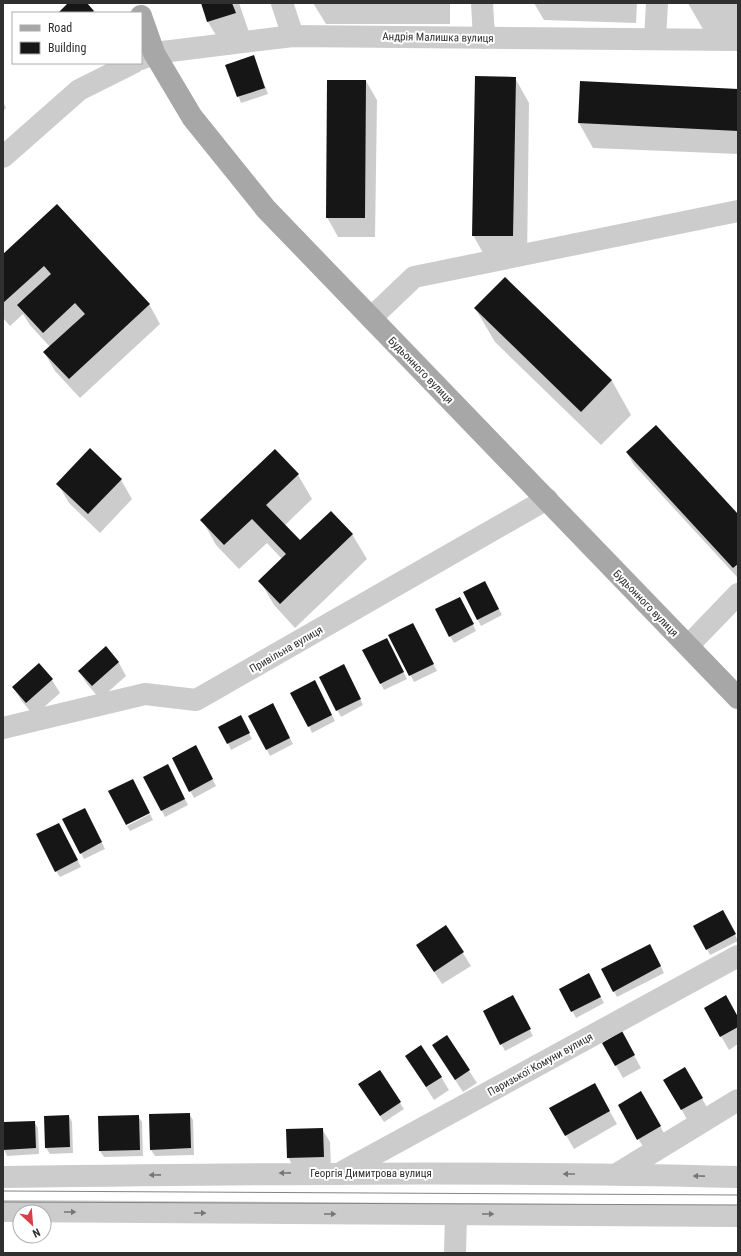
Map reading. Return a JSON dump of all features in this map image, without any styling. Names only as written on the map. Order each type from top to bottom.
[{"type":"main road","name":"Будьонного вулиця","points":[[142,21],[147,56],[192,117],[266,209],[738,698]]},
{"type":"street","points":[[282,3],[293,36]]},
{"type":"street","points":[[482,3],[484,38]]},
{"type":"street","points":[[655,39],[657,3]]},
{"type":"street","name":"Андрія Малишка вулиця","points":[[147,56],[293,36],[738,40]]},
{"type":"street","points":[[3,157],[79,90],[131,64]]},
{"type":"street","points":[[371,318],[414,277],[738,211]]},
{"type":"street","name":"Привільна вулиця","points":[[3,728],[145,694],[196,700],[546,500]]},
{"type":"street","points":[[688,646],[738,594]]},
{"type":"street","name":"Паризької Комуни вулиця","points":[[342,1172],[738,956]]},
{"type":"street","points":[[617,1174],[738,1100]]},
{"type":"street","name":"Георгія Димитрова вулиця","points":[[3,1177],[342,1172],[738,1176]]},
{"type":"street","points":[[3,1212],[738,1216]]},
{"type":"street","points":[[455,1253],[456,1214]]},
{"type":"building","points":[[68,3],[87,3],[94,11],[93,12],[59,12]]},
{"type":"building","points":[[201,3],[232,3],[236,13],[207,22]]},
{"type":"building","points":[[254,55],[265,88],[237,97],[225,65]]},
{"type":"building","points":[[475,76],[516,77],[513,236],[472,236]]},
{"type":"building","points":[[327,80],[366,80],[365,218],[326,218]]},
{"type":"building","points":[[580,81],[738,89],[738,131],[578,123]]},
{"type":"building","points":[[57,204],[150,304],[69,379],[43,352],[85,314],[75,303],[43,333],[17,305],[51,274],[44,266],[3,303],[3,254]]},
{"type":"building","points":[[505,277],[612,380],[581,412],[474,308]]},
{"type":"building","points":[[656,425],[738,514],[738,564],[733,568],[626,452]]},
{"type":"building","points":[[90,448],[122,479],[88,514],[56,484]]},
{"type":"building","points":[[275,449],[299,474],[266,505],[300,540],[331,511],[353,534],[280,604],[258,581],[286,554],[252,519],[224,545],[200,520]]},
{"type":"building","points":[[485,581],[499,609],[477,620],[463,592]]},
{"type":"building","points":[[460,597],[474,624],[449,637],[435,609]]},
{"type":"building","points":[[413,623],[434,664],[409,676],[388,635]]},
{"type":"building","points":[[387,638],[404,672],[380,684],[362,650]]},
{"type":"building","points":[[106,646],[119,662],[92,686],[78,671]]},
{"type":"building","points":[[39,663],[53,679],[26,703],[12,687]]},
{"type":"building","points":[[344,664],[361,699],[336,711],[319,677]]},
{"type":"building","points":[[315,680],[332,715],[308,727],[290,693]]},
{"type":"building","points":[[273,703],[290,738],[266,750],[248,716]]},
{"type":"building","points":[[241,715],[250,733],[227,744],[218,727]]},
{"type":"building","points":[[196,745],[213,779],[189,792],[172,758]]},
{"type":"building","points":[[168,764],[185,799],[161,811],[143,777]]},
{"type":"building","points":[[133,779],[150,813],[126,825],[108,791]]},
{"type":"building","points":[[85,808],[102,842],[80,854],[62,819]]},
{"type":"building","points":[[59,823],[78,860],[55,872],[36,834]]},
{"type":"building","points":[[723,910],[736,934],[706,950],[693,926]]},
{"type":"building","points":[[446,925],[464,952],[434,972],[416,945]]},
{"type":"building","points":[[650,944],[661,966],[613,992],[601,969]]},
{"type":"building","points":[[589,973],[601,997],[571,1012],[559,989]]},
{"type":"building","points":[[513,995],[531,1029],[500,1045],[483,1011]]},
{"type":"building","points":[[726,995],[738,1017],[738,1027],[720,1037],[704,1008]]},
{"type":"building","points":[[622,1031],[635,1055],[615,1066],[602,1043]]},
{"type":"building","points":[[447,1035],[470,1070],[455,1080],[432,1045]]},
{"type":"building","points":[[421,1045],[442,1077],[426,1087],[405,1056]]},
{"type":"building","points":[[685,1067],[703,1098],[681,1110],[663,1080]]},
{"type":"building","points":[[380,1070],[401,1102],[380,1116],[358,1084]]},
{"type":"building","points":[[595,1083],[610,1111],[565,1136],[549,1108]]},
{"type":"building","points":[[641,1091],[661,1126],[637,1140],[618,1105]]},
{"type":"building","points":[[190,1113],[191,1148],[150,1150],[149,1114]]},
{"type":"building","points":[[69,1115],[70,1147],[45,1148],[44,1116]]},
{"type":"building","points":[[139,1115],[140,1150],[99,1151],[98,1116]]},
{"type":"building","points":[[35,1121],[36,1148],[3,1150],[3,1122]]},
{"type":"building","points":[[323,1128],[324,1157],[287,1158],[286,1129]]},
{"type":"tram line","points":[[3,1191],[738,1195]]},
{"type":"tram line","points":[[3,1202],[738,1205]]}]
